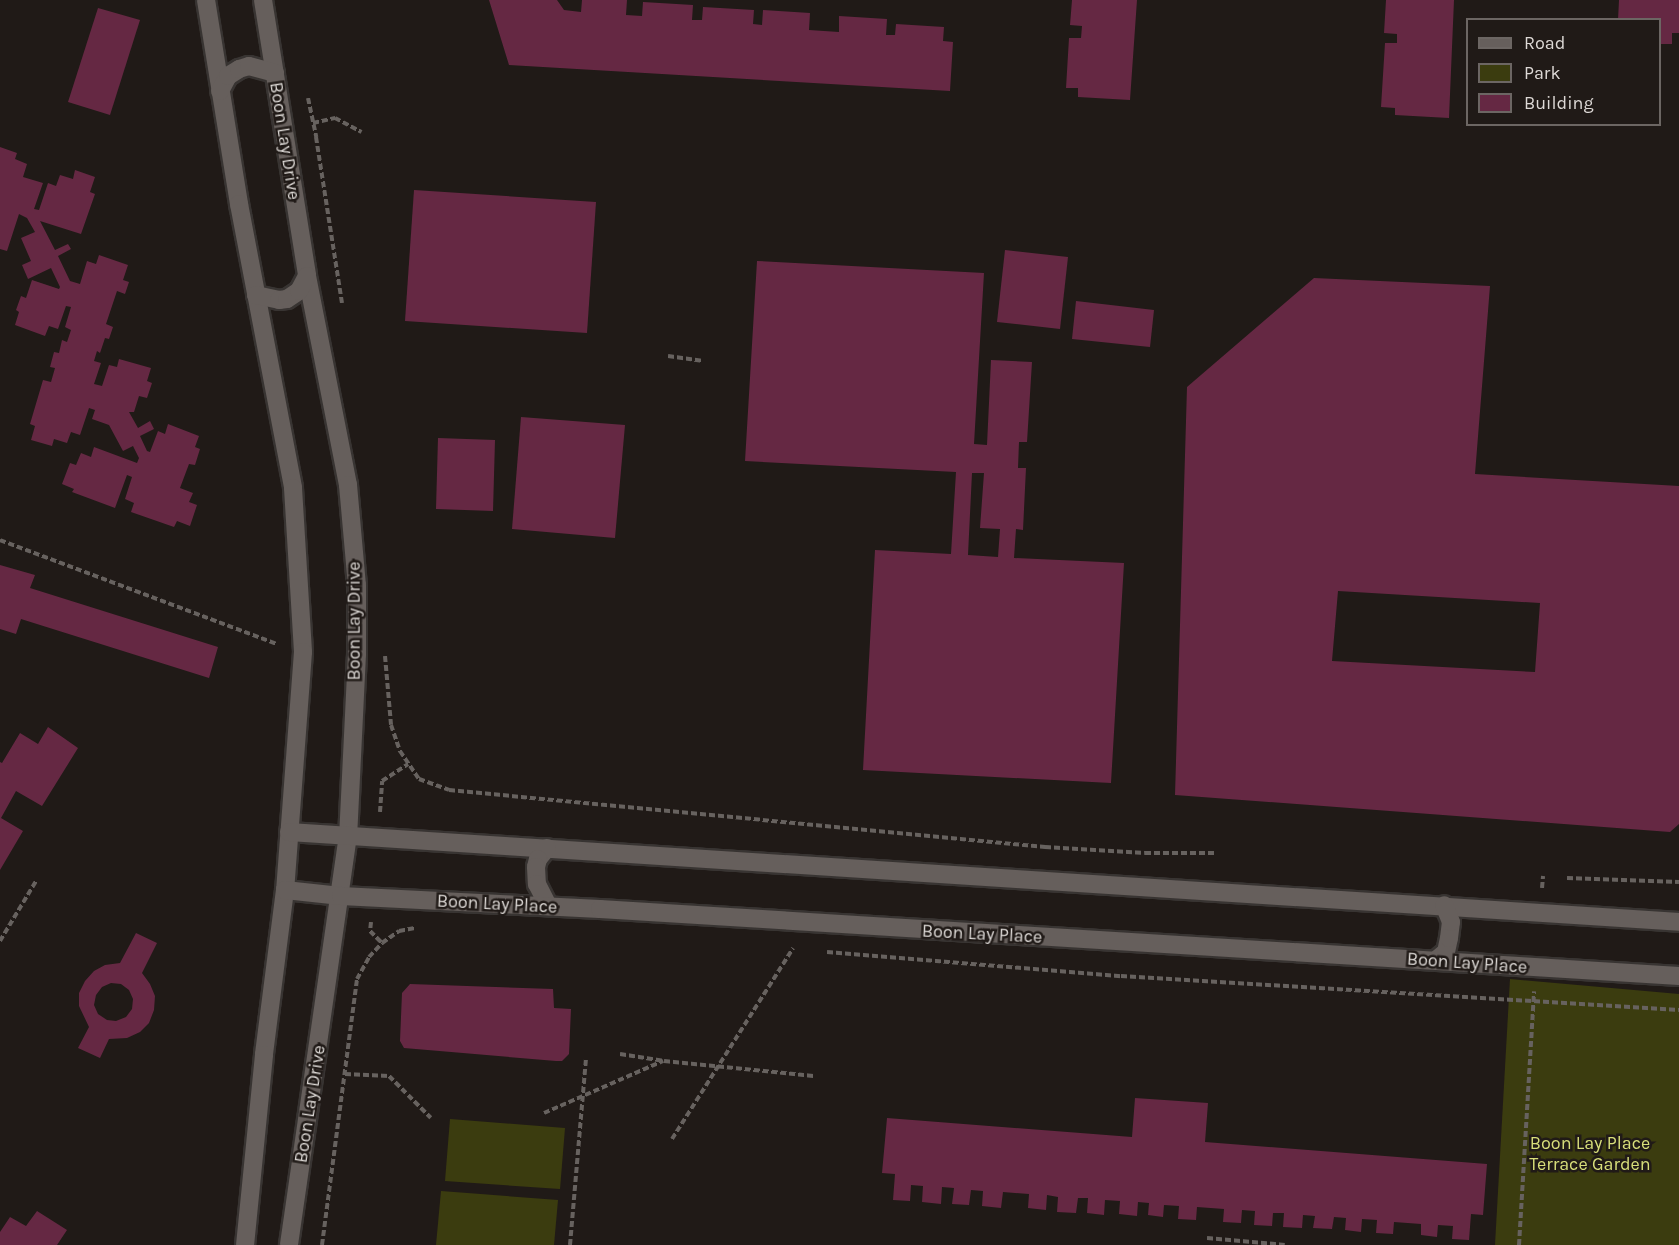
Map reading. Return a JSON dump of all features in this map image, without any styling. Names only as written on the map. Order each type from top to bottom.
[{"type":"street","points":[[206,0],[220,92],[294,500],[303,652],[285,890],[264,1055],[246,1245]]},
{"type":"street","name":"Boon Lay Drive","points":[[263,0],[307,276],[348,484],[357,585],[357,654],[348,835],[289,1245]]},
{"type":"street","points":[[220,92],[228,76],[239,69],[249,66],[275,73]]},
{"type":"street","points":[[256,295],[279,300],[287,299],[299,291],[307,276]]},
{"type":"street","points":[[289,832],[1679,922]]},
{"type":"street","points":[[547,848],[538,859],[536,867],[537,884],[548,906]]},
{"type":"street","name":"Boon Lay Place","points":[[285,890],[341,896],[548,906],[1679,976]]},
{"type":"street","points":[[1436,960],[1446,952],[1449,938],[1451,922],[1444,905]]},
{"type":"path","points":[[313,123],[335,118],[361,132]]},
{"type":"path","points":[[668,357],[702,361]]},
{"type":"path","points":[[0,540],[282,646],[282,635]]},
{"type":"path","points":[[382,781],[408,764],[419,780],[449,790],[1045,847],[1145,853],[1217,854]]},
{"type":"path","points":[[1567,878],[1679,882]]},
{"type":"path","points":[[0,941],[36,882]]},
{"type":"path","points":[[322,1245],[357,979],[369,957],[382,943],[399,931],[425,926]]},
{"type":"path","points":[[370,931],[382,943]]},
{"type":"path","points":[[781,948],[804,950]]},
{"type":"path","points":[[672,1139],[792,948]]},
{"type":"path","points":[[825,952],[1121,976],[1679,1010]]},
{"type":"path","points":[[1519,1245],[1534,1000]]},
{"type":"path","points":[[620,1054],[664,1061],[813,1076]]},
{"type":"path","points":[[570,1245],[586,1060]]},
{"type":"path","points":[[544,1113],[664,1061]]},
{"type":"path","points":[[345,1074],[389,1076],[431,1118]]},
{"type":"path","points":[[1207,1238],[1285,1245]]},
{"type":"green space","name":"Boon Lay Place Terrace Garden","points":[[1510,979],[1679,994],[1679,1245],[1495,1245]]},
{"type":"green space","points":[[450,1119],[565,1128],[560,1189],[445,1181]]},
{"type":"green space","points":[[441,1191],[558,1200],[554,1245],[436,1245]]},
{"type":"building","points":[[489,0],[557,0],[564,10],[581,12],[582,0],[627,0],[626,15],[642,16],[643,2],[693,5],[692,20],[702,20],[703,7],[754,10],[753,24],[762,25],[763,10],[810,13],[809,30],[839,32],[839,16],[887,19],[886,35],[895,35],[896,24],[944,27],[943,41],[953,42],[950,91],[509,65]]},
{"type":"building","points":[[1072,0],[1137,0],[1130,100],[1078,97],[1078,88],[1066,88],[1069,38],[1081,38],[1082,26],[1070,25]]},
{"type":"building","points":[[1386,0],[1454,0],[1449,118],[1395,115],[1395,108],[1381,107],[1385,43],[1397,43],[1397,34],[1384,33]]},
{"type":"building","points":[[1619,0],[1679,0],[1679,33],[1672,33],[1672,44],[1661,44],[1661,18],[1618,18]]},
{"type":"building","points":[[98,8],[140,20],[110,115],[68,102]]},
{"type":"building","points":[[0,147],[17,153],[15,159],[27,164],[23,177],[43,183],[34,209],[39,210],[48,183],[56,186],[60,175],[73,179],[75,170],[95,177],[90,192],[95,194],[81,234],[40,221],[55,250],[68,244],[71,249],[58,256],[70,281],[80,284],[87,261],[96,264],[99,255],[128,265],[123,280],[129,282],[125,294],[117,291],[106,324],[113,327],[109,339],[105,338],[100,353],[97,351],[94,361],[101,363],[94,384],[102,386],[109,365],[117,367],[119,359],[151,368],[147,381],[152,383],[147,398],[139,396],[134,412],[129,412],[138,428],[150,421],[154,429],[140,436],[147,451],[150,452],[158,431],[165,434],[168,424],[199,436],[195,447],[200,449],[195,465],[189,464],[180,488],[193,493],[189,502],[197,505],[190,526],[177,521],[174,527],[131,512],[134,503],[125,499],[132,477],[127,475],[115,508],[72,492],[74,489],[62,484],[70,463],[76,465],[81,453],[91,457],[94,447],[137,463],[139,458],[133,446],[123,451],[109,425],[92,419],[95,410],[89,408],[80,435],[71,432],[67,443],[54,439],[52,446],[31,440],[35,426],[30,424],[43,380],[51,382],[55,368],[50,367],[54,352],[59,353],[62,340],[67,342],[71,330],[65,327],[71,307],[66,306],[58,329],[49,326],[45,336],[15,325],[19,312],[16,310],[21,296],[26,298],[32,280],[59,289],[60,287],[51,268],[28,279],[22,265],[31,261],[21,238],[35,232],[27,218],[19,214],[7,251],[0,249]]},
{"type":"building","points":[[414,190],[596,202],[587,333],[405,321]]},
{"type":"building","points":[[1005,250],[1068,257],[1060,329],[997,322]]},
{"type":"building","points":[[757,261],[984,273],[974,444],[987,445],[991,360],[1032,362],[1027,442],[1019,442],[1018,468],[1026,468],[1023,530],[1016,529],[1014,558],[1124,563],[1111,783],[863,770],[875,550],[951,554],[956,472],[745,461]],"holes":[[[972,473],[984,473],[980,528],[1000,529],[998,557],[968,555]]]},
{"type":"building","points":[[1314,278],[1490,286],[1475,474],[1679,486],[1679,824],[1670,832],[1175,795],[1187,387]],"holes":[[[1338,591],[1540,603],[1535,672],[1332,661]]]},
{"type":"building","points":[[1076,301],[1154,310],[1150,347],[1072,339]]},
{"type":"building","points":[[521,417],[625,425],[615,538],[512,529]]},
{"type":"building","points":[[438,438],[495,440],[493,511],[436,509]]},
{"type":"building","points":[[0,565],[35,575],[30,588],[218,647],[209,678],[21,619],[16,634],[0,629]]},
{"type":"building","points":[[48,727],[78,748],[42,806],[16,791],[1,818],[23,831],[0,870],[0,762],[2,763],[20,733],[38,744]]},
{"type":"building","points":[[136,933],[157,943],[142,973],[155,996],[154,1010],[149,1023],[140,1032],[127,1038],[109,1039],[100,1058],[78,1048],[89,1027],[79,1006],[79,993],[85,981],[94,971],[105,965],[120,963]],"holes":[[[111,983],[121,984],[129,990],[133,999],[132,1009],[126,1017],[116,1021],[107,1020],[98,1014],[94,1005],[96,995],[102,987]]]},
{"type":"building","points":[[410,984],[553,989],[554,1008],[571,1009],[569,1054],[562,1061],[556,1061],[404,1048],[400,1041],[402,993]]},
{"type":"building","points":[[1135,1098],[1208,1103],[1205,1142],[1487,1164],[1483,1215],[1471,1214],[1469,1240],[1452,1239],[1453,1226],[1438,1225],[1437,1237],[1421,1235],[1421,1224],[1394,1222],[1393,1234],[1376,1233],[1377,1220],[1362,1219],[1361,1232],[1345,1230],[1346,1218],[1334,1217],[1332,1229],[1313,1228],[1315,1216],[1303,1215],[1302,1228],[1283,1227],[1284,1213],[1273,1213],[1272,1226],[1254,1225],[1255,1211],[1242,1210],[1241,1223],[1223,1222],[1224,1209],[1197,1207],[1196,1220],[1178,1219],[1179,1206],[1164,1205],[1163,1217],[1148,1215],[1149,1203],[1138,1202],[1137,1216],[1119,1214],[1120,1201],[1105,1200],[1104,1215],[1087,1213],[1088,1198],[1078,1198],[1076,1213],[1057,1212],[1058,1197],[1047,1195],[1046,1210],[1028,1208],[1029,1194],[1003,1192],[1001,1208],[982,1206],[983,1191],[971,1190],[969,1205],[952,1204],[954,1188],[942,1187],[941,1204],[922,1202],[923,1186],[911,1185],[910,1201],[893,1200],[895,1174],[882,1173],[887,1118],[1132,1137]]},
{"type":"building","points":[[37,1211],[67,1230],[57,1245],[0,1245],[0,1232],[10,1217],[26,1226]]}]
